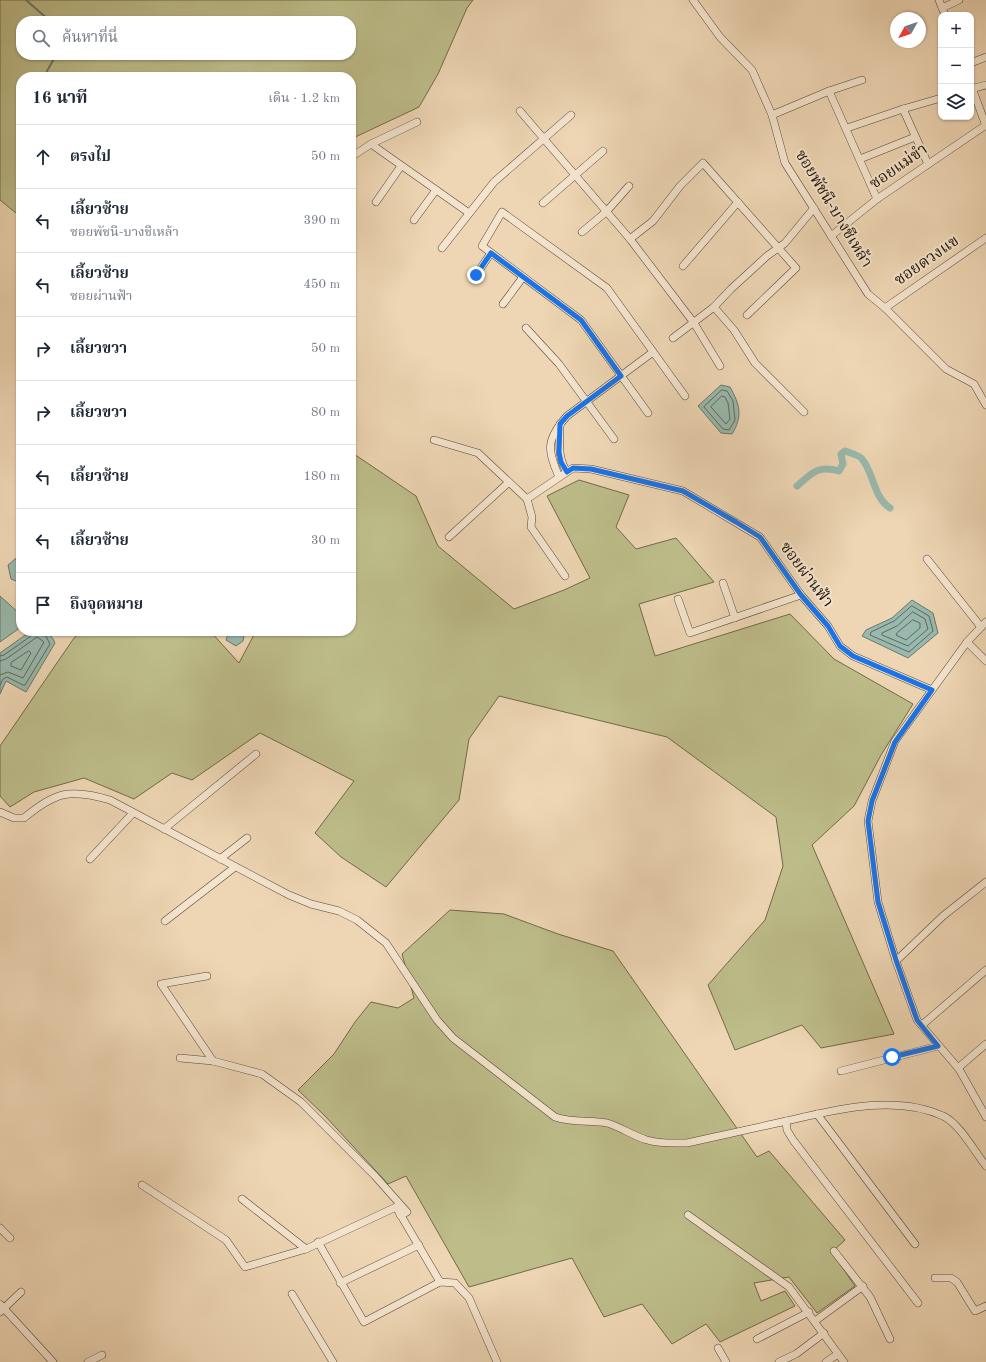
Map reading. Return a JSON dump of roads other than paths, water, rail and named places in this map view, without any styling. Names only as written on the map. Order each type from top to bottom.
[{"type":"street","name":"ซอยพัชนี-บางชีเหล้า","points":[[693,0],[720,37],[752,70],[772,115],[785,163],[868,294],[885,308],[946,370],[974,384],[986,405]]},
{"type":"street","points":[[939,0],[943,11],[959,0]]},
{"type":"street","points":[[974,62],[986,57]]},
{"type":"street","points":[[772,115],[829,90],[862,80]]},
{"type":"street","points":[[974,87],[986,85]]},
{"type":"street","points":[[829,90],[877,199]]},
{"type":"street","points":[[974,96],[986,126]]},
{"type":"street","points":[[847,128],[938,99]]},
{"type":"street","points":[[903,109],[928,164]]},
{"type":"street","points":[[520,111],[630,239],[694,323],[720,366]]},
{"type":"street","points":[[442,248],[494,182],[571,115]]},
{"type":"street","points":[[356,154],[370,144],[417,122]]},
{"type":"street","name":"ซอยแม่ขำ","points":[[831,236],[877,199],[986,126]]},
{"type":"street","points":[[860,159],[915,136]]},
{"type":"street","points":[[370,144],[469,213]]},
{"type":"street","points":[[543,203],[603,151]]},
{"type":"street","points":[[630,239],[653,221],[680,186],[703,163],[796,268],[747,314]]},
{"type":"street","points":[[376,202],[401,166]]},
{"type":"street","points":[[582,232],[606,212],[629,186]]},
{"type":"street","points":[[414,220],[436,190]]},
{"type":"street","points":[[683,266],[738,202]]},
{"type":"street","points":[[673,338],[714,307],[731,289],[785,243],[814,208]]},
{"type":"street","points":[[648,413],[581,320],[482,246],[502,212],[607,288],[685,396]]},
{"type":"street","name":"ซอยดวงแข","points":[[885,308],[986,238]]},
{"type":"street","points":[[476,275],[491,253]]},
{"type":"street","points":[[503,304],[523,277]]},
{"type":"street","points":[[714,307],[734,330],[755,363],[804,412]]},
{"type":"street","points":[[526,328],[559,364],[614,439]]},
{"type":"street","points":[[559,477],[553,462],[551,448],[553,433],[567,416],[653,352]]},
{"type":"street","points":[[560,424],[559,452],[561,462],[567,472]]},
{"type":"street","points":[[434,440],[478,452],[527,499],[532,517],[531,527],[565,576]]},
{"type":"street","name":"ซอยผ่านฟ้า","points":[[527,499],[573,468],[591,469],[683,491],[760,537],[801,595],[828,626],[840,646],[853,656],[932,690]]},
{"type":"street","points":[[449,537],[509,482]]},
{"type":"street","points":[[927,559],[983,625],[967,642],[895,742],[868,812],[870,848],[878,902],[917,1020],[958,1068],[986,1117]]},
{"type":"street","points":[[723,583],[735,618]]},
{"type":"street","points":[[678,599],[690,633],[801,595]]},
{"type":"street","points":[[967,642],[986,661]]},
{"type":"street","points":[[164,829],[256,754]]},
{"type":"street","points":[[0,812],[14,818],[24,818],[41,804],[60,794],[90,794],[110,800],[289,895],[339,911],[357,920],[386,943],[437,1020],[453,1038],[556,1117],[565,1120],[594,1121],[610,1124],[646,1140],[663,1143],[687,1143],[843,1107],[872,1105],[914,1108],[944,1116],[957,1128],[986,1166]]},
{"type":"street","points":[[90,859],[133,813]]},
{"type":"street","points":[[220,859],[247,838]]},
{"type":"street","points":[[165,921],[235,867]]},
{"type":"street","points":[[896,960],[943,916],[986,882]]},
{"type":"street","points":[[922,1025],[986,970]]},
{"type":"street","points":[[207,976],[161,984],[213,1061]]},
{"type":"street","points":[[958,1068],[986,1044]]},
{"type":"street","points":[[841,1071],[938,1046]]},
{"type":"street","points":[[180,1058],[213,1061],[262,1074],[301,1102],[375,1176],[407,1212],[400,1215]]},
{"type":"street","points":[[817,1114],[915,1244]]},
{"type":"street","points":[[786,1121],[787,1130],[793,1140],[918,1303]]},
{"type":"street","points":[[142,1185],[226,1240],[245,1267],[306,1250],[318,1242],[396,1207],[440,1282]]},
{"type":"street","points":[[242,1199],[306,1250]]},
{"type":"street","points":[[688,1215],[789,1287],[815,1320],[844,1362]]},
{"type":"street","points":[[0,1228],[10,1238]]},
{"type":"street","points":[[318,1242],[340,1283],[364,1322],[440,1282],[455,1283],[469,1298],[498,1362]]},
{"type":"street","points":[[340,1283],[418,1245]]},
{"type":"street","points":[[834,1251],[863,1286],[870,1297],[890,1339]]},
{"type":"street","points":[[935,1278],[951,1278],[957,1282],[975,1311],[986,1306]]},
{"type":"street","points":[[815,1320],[863,1286]]},
{"type":"street","points":[[21,1292],[1,1308],[53,1362]]},
{"type":"street","points":[[292,1294],[333,1362]]},
{"type":"street","points":[[757,1339],[809,1312]]},
{"type":"street","points":[[779,1362],[796,1354],[824,1333]]},
{"type":"street","points":[[718,1348],[726,1362]]},
{"type":"street","points":[[826,1362],[838,1354]]},
{"type":"street","points":[[88,1362],[102,1355]]},
{"type":"water","points":[[721,385],[730,387],[738,405],[738,422],[732,434],[721,433],[698,406]]},
{"type":"water","points":[[16,558],[16,581],[11,579],[8,565]]},
{"type":"water","points":[[0,596],[16,610],[16,631],[0,642]]},
{"type":"water","points":[[912,600],[933,613],[938,633],[908,658],[862,636],[866,630],[892,618]]},
{"type":"water","points":[[24,636],[51,636],[55,643],[26,692],[6,681],[0,694],[0,653]]},
{"type":"water","points":[[227,636],[244,636],[243,641],[236,646],[226,640]]},
{"type":"waterway","points":[[26,0],[44,16]]},
{"type":"waterway","points":[[47,72],[53,60]]},
{"type":"waterway","points":[[797,486],[816,471],[826,469],[839,471],[843,464],[841,454],[845,451],[857,455],[862,459],[869,471],[880,498],[890,508]]}]
